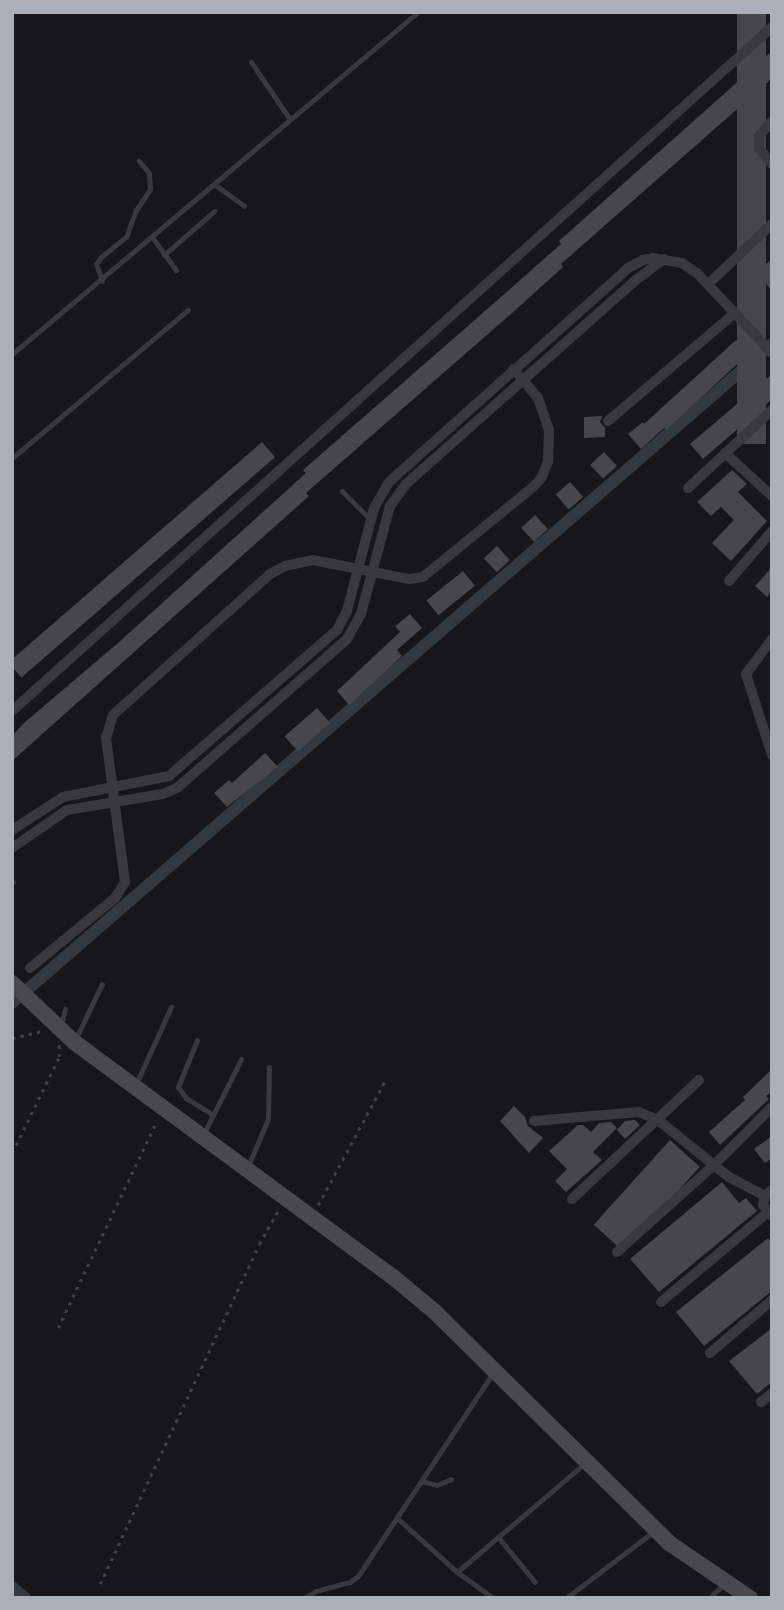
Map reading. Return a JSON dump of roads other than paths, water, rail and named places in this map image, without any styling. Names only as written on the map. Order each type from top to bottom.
[{"type":"street","points":[[12,711],[772,27]]},
{"type":"street","points":[[772,121],[759,136],[760,148],[772,164]]},
{"type":"street","points":[[708,284],[772,224]]},
{"type":"street","points":[[13,845],[56,815],[82,805],[163,794],[190,779],[347,639],[361,614],[390,506],[406,484],[636,280],[664,259]]},
{"type":"street","points":[[12,830],[55,800],[158,779],[180,769],[337,630],[347,611],[380,494],[389,482],[628,268],[643,260],[664,259],[682,263],[708,284],[772,354]]},
{"type":"street","points":[[608,421],[735,313]]},
{"type":"street","points":[[30,968],[121,891],[125,871],[106,738],[113,715],[271,573],[300,560],[415,579],[423,577],[542,477],[551,446],[549,430],[538,398],[514,369]]},
{"type":"street","points":[[688,488],[772,410]]},
{"type":"street","points":[[725,453],[772,495]]},
{"type":"street","points":[[729,581],[772,531]]},
{"type":"street","points":[[771,751],[746,674],[772,639]]},
{"type":"street","points":[[12,984],[74,1042],[361,1253],[434,1311],[669,1544],[749,1597]]},
{"type":"street","points":[[572,1199],[699,1080]]},
{"type":"street","points":[[617,1252],[713,1166],[772,1107]]},
{"type":"street","points":[[534,1121],[639,1112],[658,1120],[713,1166],[768,1193],[763,1205],[769,1214],[662,1302]]},
{"type":"street","points":[[710,1353],[772,1300]]},
{"type":"street","points":[[761,1402],[772,1393]]},
{"type":"lane","points":[[12,354],[102,281],[289,118],[418,12]]},
{"type":"lane","points":[[251,62],[289,118]]},
{"type":"lane","points":[[102,281],[96,264],[126,237],[136,210],[150,189],[149,173],[139,161]]},
{"type":"lane","points":[[214,184],[244,206]]},
{"type":"lane","points":[[164,255],[214,211]]},
{"type":"lane","points":[[152,237],[176,270]]},
{"type":"lane","points":[[12,458],[188,310]]},
{"type":"lane","points":[[342,491],[371,520]]},
{"type":"lane","points":[[74,1042],[102,984]]},
{"type":"lane","points":[[135,1087],[172,1007]]},
{"type":"lane","points":[[59,1030],[65,1009]]},
{"type":"lane","points":[[197,1040],[178,1087],[186,1098],[213,1115]]},
{"type":"lane","points":[[203,1136],[241,1059]]},
{"type":"lane","points":[[247,1169],[268,1119],[269,1067]]},
{"type":"lane","points":[[304,1598],[316,1591],[350,1582],[358,1576],[494,1371]]},
{"type":"lane","points":[[457,1572],[586,1462]]},
{"type":"lane","points":[[421,1481],[437,1485],[451,1479]]},
{"type":"lane","points":[[397,1518],[457,1572],[493,1598]]},
{"type":"lane","points":[[566,1598],[656,1530]]},
{"type":"lane","points":[[498,1537],[535,1582]]},
{"type":"lane","points":[[709,1598],[726,1582]]},
{"type":"waterway","points":[[12,1003],[772,344]]},
{"type":"waterway","points":[[12,1587],[25,1598]]}]
